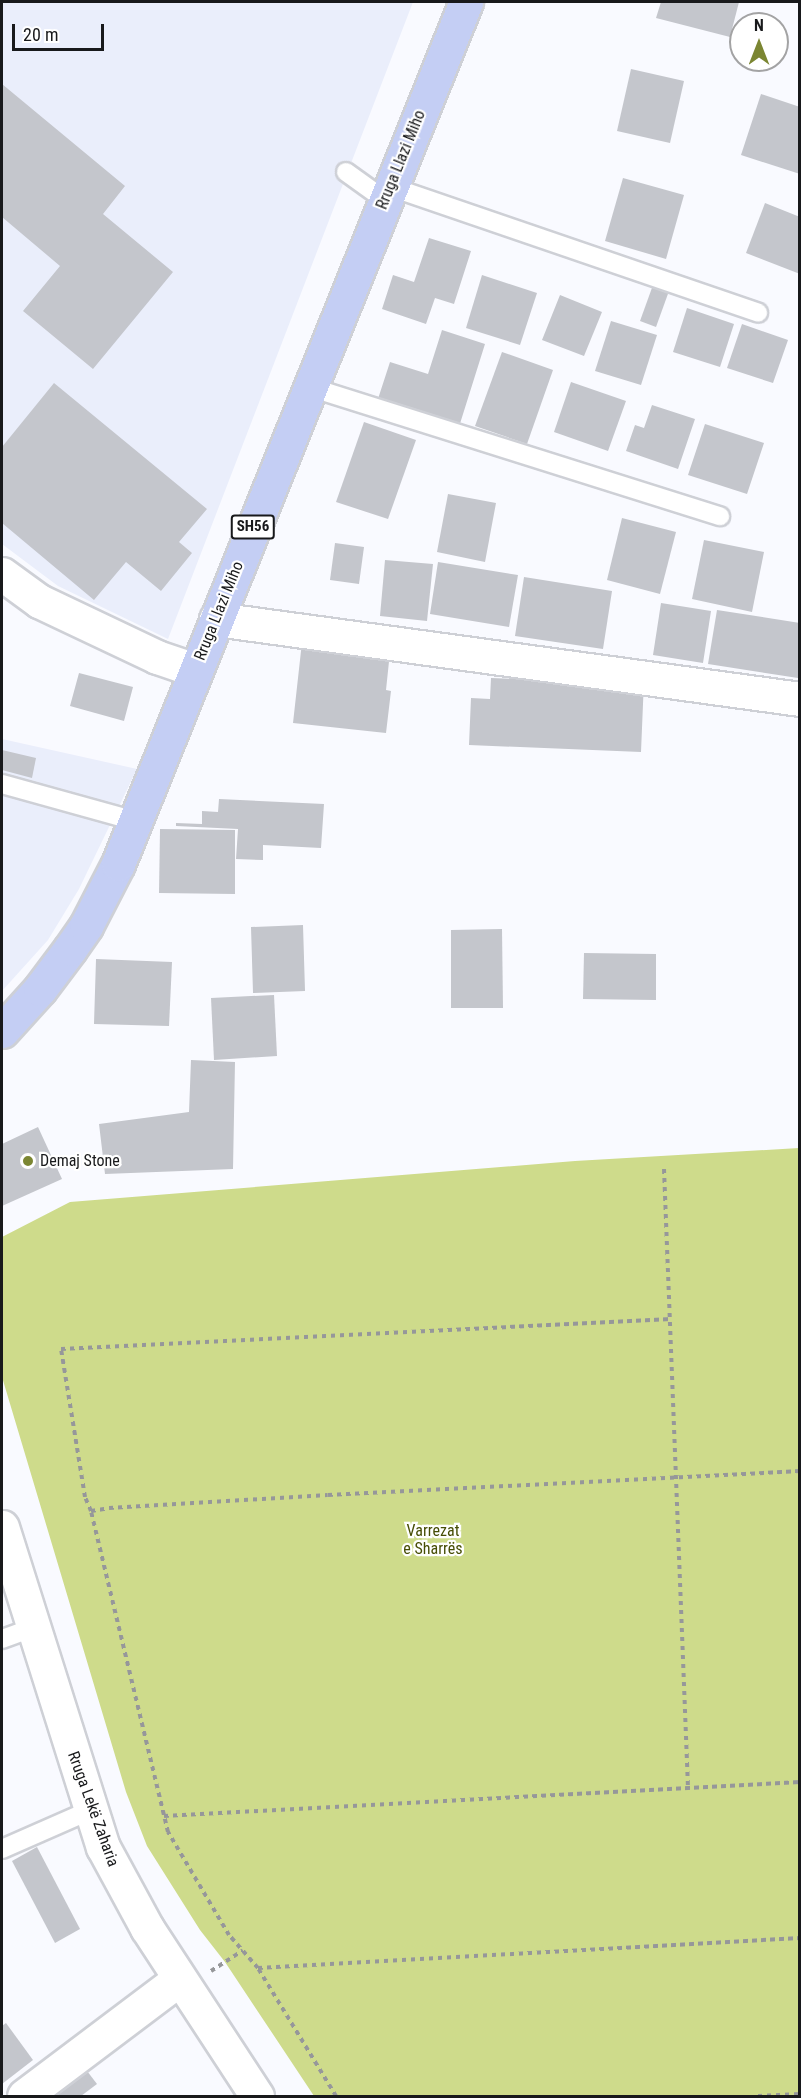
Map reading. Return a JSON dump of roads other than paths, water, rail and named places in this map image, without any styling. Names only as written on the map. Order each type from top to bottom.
[{"type":"main road","name":"Rruga Llazi Miho","points":[[2,1031],[40,988],[86,926],[118,864],[466,2]]},
{"type":"street","points":[[2,574],[39,601],[157,657],[195,670]]},
{"type":"street","points":[[216,619],[800,699]]},
{"type":"street","name":"Rruga Lekë Zaharia","points":[[2,1527],[103,1847],[119,1882],[256,2097]]},
{"type":"street","points":[[24,2097],[179,1979]]},
{"type":"lane","points":[[346,172],[388,193],[758,313]]},
{"type":"lane","points":[[310,387],[720,516]]},
{"type":"lane","points":[[2,784],[135,821]]},
{"type":"lane","points":[[2,1639],[33,1628]]},
{"type":"lane","points":[[2,1849],[91,1810]]},
{"type":"place","name":"Demaj Stone","points":[[28,1161]]},
{"type":"park label","name":"Varrezat e Sharrës","points":[[433,1540]]}]
